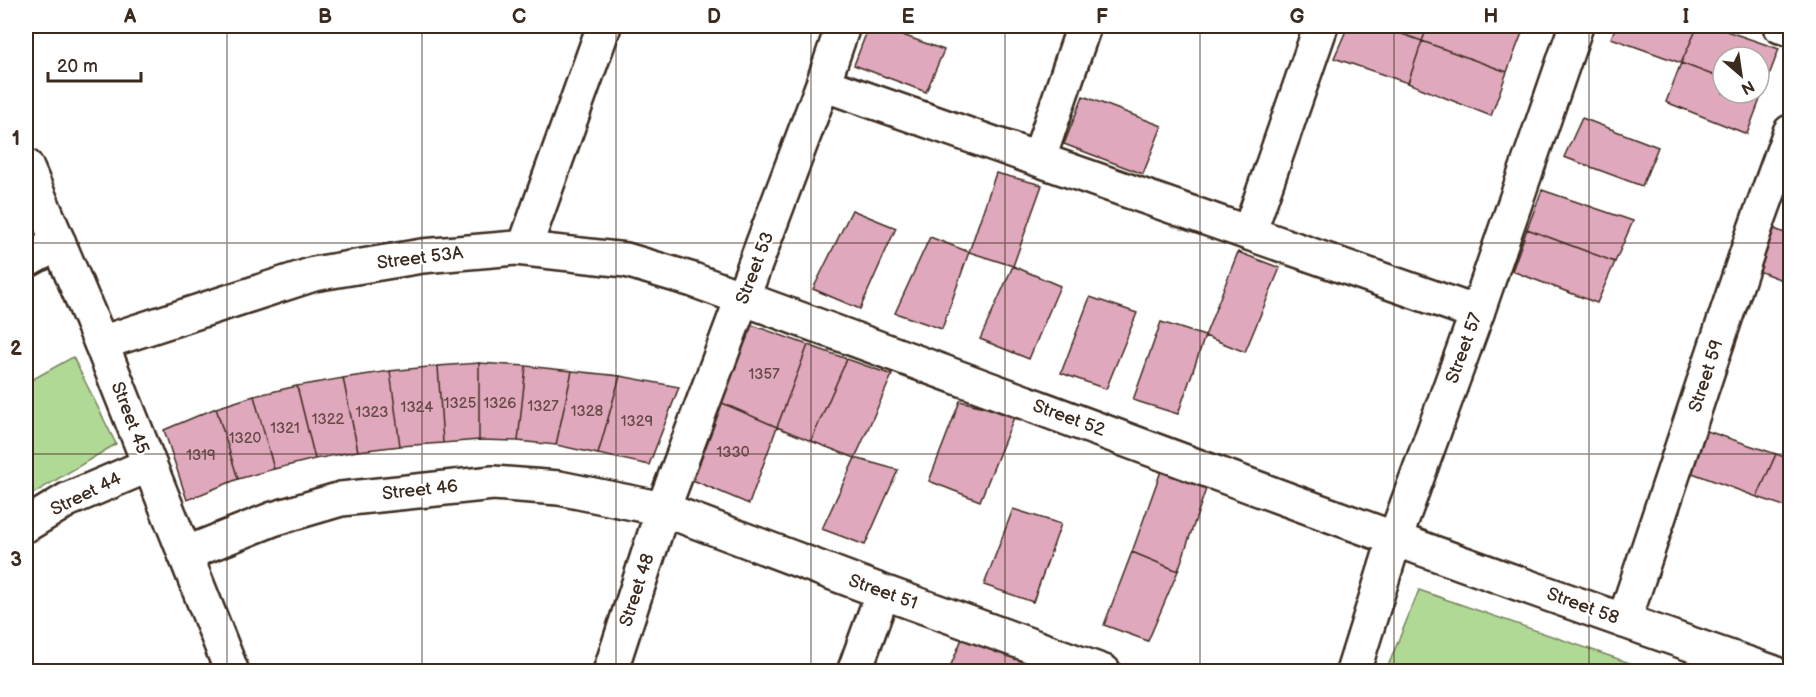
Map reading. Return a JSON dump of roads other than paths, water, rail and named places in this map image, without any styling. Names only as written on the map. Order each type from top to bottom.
[{"type":"street","points":[[524,249],[604,26]]},
{"type":"street","name":"Street 53","points":[[663,509],[843,26]]},
{"type":"street","points":[[1039,158],[1084,26]]},
{"type":"street","points":[[1249,233],[1321,26]]},
{"type":"street","name":"Street 57","points":[[1353,672],[1395,538],[1477,313],[1576,26]]},
{"type":"street","points":[[1780,26],[1791,29]]},
{"type":"street","points":[[823,84],[1477,313]]},
{"type":"street","name":"Street 59","points":[[1624,621],[1755,229],[1791,132]]},
{"type":"street","name":"Street 45","points":[[26,166],[101,343],[185,554],[223,668]]},
{"type":"street","points":[[26,261],[59,243]]},
{"type":"street","name":"Street 53A","points":[[101,343],[314,274],[422,256],[524,249],[626,260],[743,298]]},
{"type":"street","name":"Street 52","points":[[743,298],[1395,538]]},
{"type":"street","name":"Street 44","points":[[26,525],[67,500],[148,465]]},
{"type":"street","name":"Street 46","points":[[185,554],[273,519],[341,499],[493,483],[559,488],[663,509]]},
{"type":"street","name":"Street 51","points":[[663,509],[1091,669]]},
{"type":"street","name":"Street 48","points":[[610,672],[663,509]]},
{"type":"street","name":"Street 58","points":[[1395,538],[1772,672]]},
{"type":"street","points":[[854,672],[883,592]]}]
